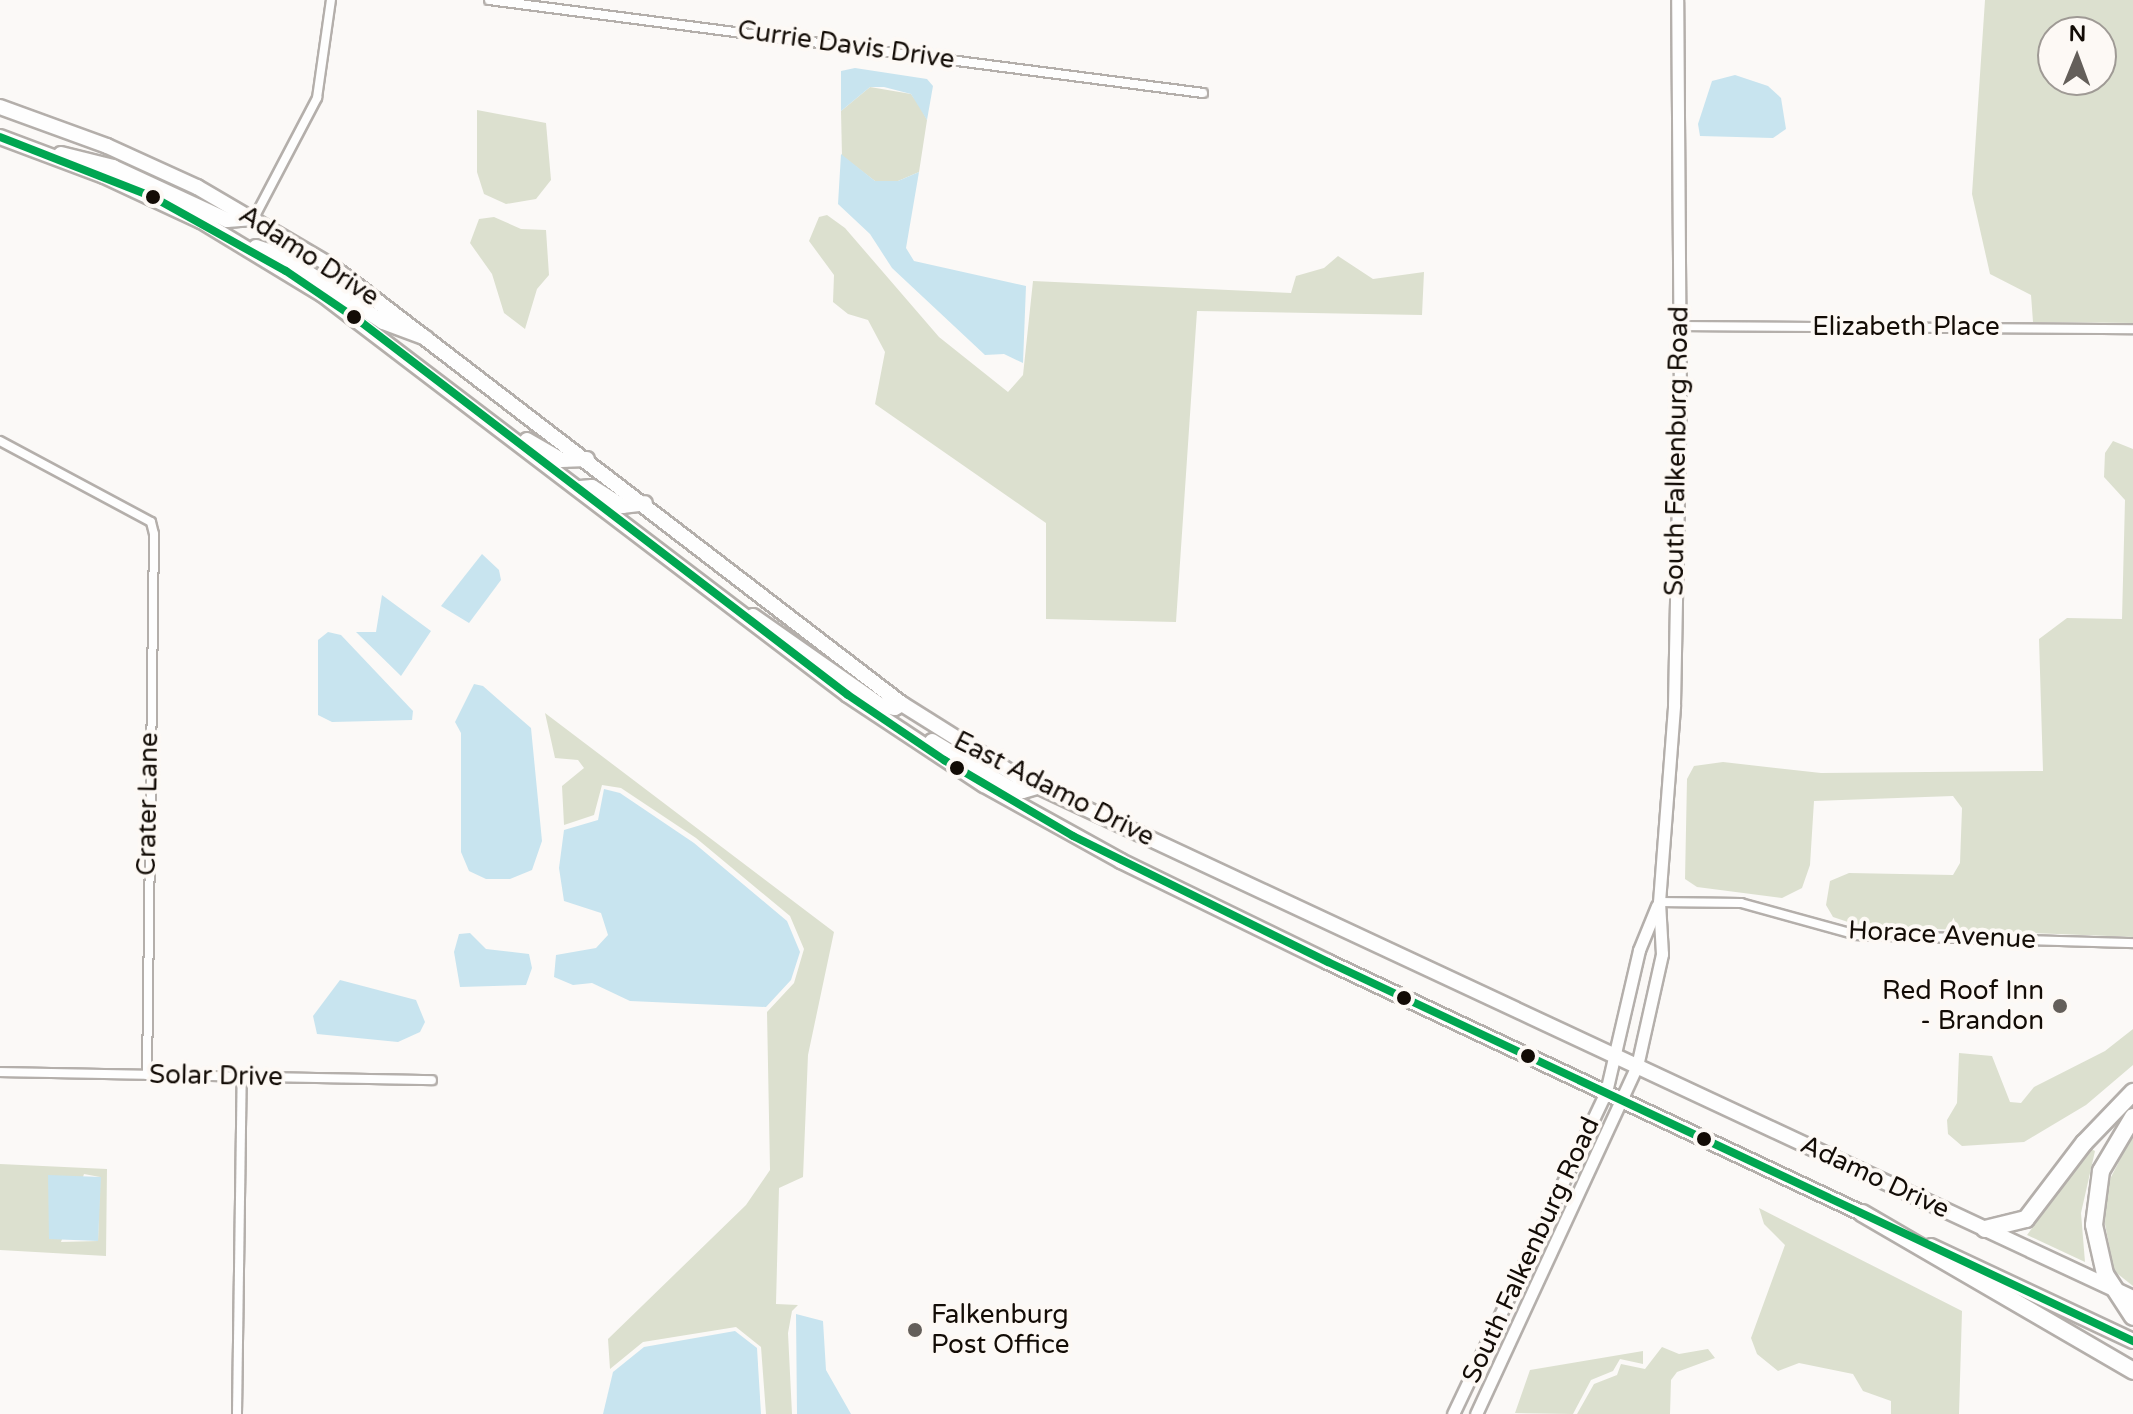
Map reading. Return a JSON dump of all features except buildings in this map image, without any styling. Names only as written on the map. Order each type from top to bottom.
[{"type":"highway","points":[[1985,1229],[2026,1219],[2084,1143],[2133,1092]]},
{"type":"highway","points":[[2133,1117],[2112,1145],[2096,1194],[2095,1240],[2112,1289],[2133,1317]]},
{"type":"highway","points":[[1862,1213],[2133,1371]]},
{"type":"main road","name":"Adamo Drive","points":[[0,107],[155,167],[254,218],[330,265],[587,459]]},
{"type":"main road","name":"Adamo Drive","points":[[0,137],[53,155],[153,197],[247,247],[361,322],[888,724],[984,785],[1121,861]]},
{"type":"main road","points":[[53,155],[68,153],[99,162],[227,220],[254,218]]},
{"type":"main road","points":[[247,247],[281,255],[383,322],[430,338]]},
{"type":"main road","points":[[508,434],[561,460],[587,459]]},
{"type":"main road","name":"East Adamo Drive","points":[[587,459],[902,704],[1037,787],[1616,1056]]},
{"type":"main road","points":[[578,488],[592,487],[622,506],[645,503]]},
{"type":"main road","points":[[745,617],[765,620],[880,705],[895,708],[902,704]]},
{"type":"main road","points":[[888,724],[908,727],[1010,788],[1023,791],[1037,787]]},
{"type":"main road","name":"East Adamo Drive","points":[[1121,861],[1606,1092]]},
{"type":"main road","name":"Adamo Drive","points":[[1616,1056],[2133,1298]]},
{"type":"main road","name":"Adamo Drive","points":[[1606,1092],[2133,1341]]},
{"type":"street","points":[[254,218],[317,98],[331,0]]},
{"type":"street","name":"Currie Davis Drive","points":[[489,0],[1203,93]]},
{"type":"street","name":"South Falkenburg Road","points":[[1476,1414],[1637,1066],[1662,954],[1659,902],[1674,705],[1680,326],[1677,0]]},
{"type":"street","name":"Elizabeth Place","points":[[1680,326],[2133,329]]},
{"type":"street","name":"Crater Lane","points":[[0,441],[151,522],[154,534],[147,1075]]},
{"type":"street","name":"South Falkenburg Road","points":[[1453,1414],[1606,1092],[1639,950],[1659,902]]},
{"type":"street","name":"Horace Avenue","points":[[1659,902],[1741,903],[1857,935],[2133,943]]},
{"type":"street","name":"Solar Drive","points":[[0,1072],[432,1080]]},
{"type":"street","points":[[237,1414],[242,1076]]},
{"type":"street","points":[[1493,1328],[1511,1338]]},
{"type":"green space","points":[[1985,0],[2133,0],[2133,323],[2033,322],[2031,295],[1990,274],[1972,194]]},
{"type":"green space","points":[[870,87],[911,94],[920,106],[927,120],[919,172],[898,181],[875,181],[842,156],[841,111]]},
{"type":"green space","points":[[477,110],[546,123],[551,180],[536,199],[506,204],[484,194],[477,172]]},
{"type":"green space","points":[[827,215],[845,228],[939,337],[1008,392],[1023,375],[1033,281],[1291,293],[1296,276],[1324,268],[1338,256],[1373,279],[1424,272],[1422,315],[1197,311],[1176,622],[1046,619],[1046,523],[875,404],[885,352],[868,320],[848,314],[833,302],[834,275],[809,241],[819,217]]},
{"type":"green space","points":[[494,217],[521,229],[546,230],[549,275],[537,289],[525,329],[504,313],[492,274],[470,243],[479,219]]},
{"type":"green space","points":[[2113,441],[2133,449],[2133,937],[1860,926],[1833,917],[1826,905],[1830,881],[1849,873],[1953,875],[1960,863],[1962,808],[1953,796],[1814,801],[1810,865],[1802,888],[1782,898],[1697,887],[1685,879],[1687,779],[1694,766],[1723,762],[1821,773],[2043,771],[2039,639],[2067,618],[2122,619],[2125,500],[2104,477],[2105,453]]},
{"type":"green space","points":[[545,713],[834,932],[808,1055],[803,1177],[779,1188],[776,1304],[798,1305],[792,1311],[788,1333],[792,1414],[766,1414],[761,1347],[736,1327],[643,1342],[610,1369],[608,1339],[746,1205],[770,1170],[767,1012],[794,983],[804,949],[790,916],[696,838],[621,788],[602,785],[594,815],[564,825],[562,786],[584,768],[578,760],[555,758]]},
{"type":"green space","points":[[2133,1029],[2133,1065],[2086,1105],[2024,1142],[1962,1146],[1948,1134],[1947,1120],[1957,1103],[1959,1053],[1992,1056],[2010,1102],[2021,1103],[2034,1087],[2105,1051]]},
{"type":"green space","points":[[2133,1134],[2133,1286],[2114,1271],[2104,1219],[2108,1183]]},
{"type":"green space","points":[[2091,1149],[2095,1151],[2081,1213],[2085,1262],[2027,1235]]},
{"type":"green space","points":[[0,1164],[107,1169],[106,1256],[0,1250]],"holes":[[[84,1174],[100,1177],[98,1241],[61,1242]]]},
{"type":"green space","points":[[1759,1208],[1962,1311],[1959,1414],[1891,1414],[1891,1401],[1863,1391],[1853,1374],[1799,1363],[1778,1371],[1757,1354],[1751,1338],[1785,1245],[1764,1224]]},
{"type":"green space","points":[[1662,1347],[1679,1354],[1708,1349],[1715,1358],[1677,1372],[1671,1380],[1670,1414],[1577,1414],[1594,1384],[1617,1375],[1621,1364],[1645,1369]]},
{"type":"green space","points":[[1643,1351],[1643,1364],[1620,1359],[1613,1371],[1591,1380],[1573,1414],[1515,1413],[1530,1370]]},
{"type":"water","points":[[855,68],[927,79],[933,86],[927,120],[911,94],[884,87],[870,87],[841,111],[841,71]]},
{"type":"water","points":[[1735,75],[1768,86],[1781,98],[1786,129],[1773,138],[1700,136],[1698,124],[1712,81]]},
{"type":"water","points":[[841,154],[875,181],[898,181],[919,172],[906,248],[914,261],[1026,286],[1023,363],[1004,354],[985,355],[892,268],[870,234],[838,204]]},
{"type":"water","points":[[482,554],[499,570],[501,580],[469,623],[441,606]]},
{"type":"water","points":[[382,595],[431,631],[401,676],[356,632],[376,632]]},
{"type":"water","points":[[328,632],[341,635],[413,711],[412,720],[332,722],[318,715],[318,640]]},
{"type":"water","points":[[474,684],[483,686],[531,728],[542,841],[532,870],[510,879],[486,879],[469,871],[461,852],[461,733],[455,722]]},
{"type":"water","points":[[604,789],[620,793],[694,843],[787,921],[800,952],[791,980],[766,1007],[630,1001],[592,983],[573,985],[554,977],[556,955],[596,948],[608,935],[601,913],[564,901],[559,868],[564,830],[598,820]]},
{"type":"water","points":[[470,933],[486,949],[529,954],[532,968],[526,985],[460,987],[454,952],[459,934]]},
{"type":"water","points":[[340,980],[416,1000],[425,1022],[420,1032],[398,1042],[317,1034],[313,1016]]},
{"type":"water","points":[[48,1175],[101,1177],[98,1241],[49,1239]]},
{"type":"water","points":[[796,1314],[823,1321],[826,1370],[851,1414],[797,1414]]},
{"type":"water","points":[[735,1331],[757,1348],[761,1414],[603,1414],[613,1372],[644,1347]]},
{"type":"transit line","points":[[0,137],[153,197],[286,271],[361,322],[848,695],[944,760],[1073,836],[1328,962],[2133,1341]]},
{"type":"place","name":"Red Roof Inn - Brandon","points":[[2060,1006]]},
{"type":"place","name":"Falkenburg Post Office","points":[[915,1330]]}]
